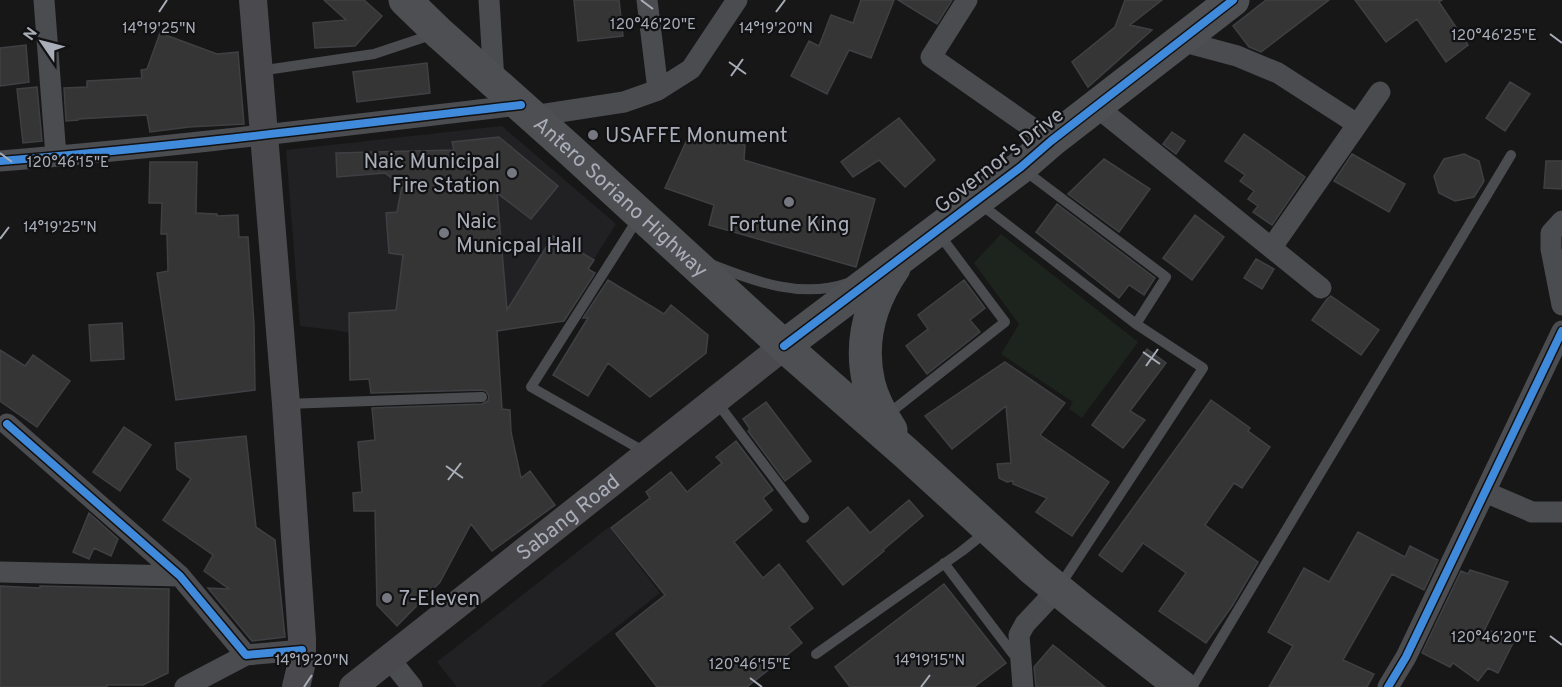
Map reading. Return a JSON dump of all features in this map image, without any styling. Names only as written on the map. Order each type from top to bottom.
[{"type":"main road","points":[[253,0],[286,404],[302,650],[302,662],[296,687]]},
{"type":"main road","name":"Antero Soriano Highway","points":[[405,0],[784,346]]},
{"type":"main road","name":"Governor's Drive","points":[[784,346],[1021,167],[1233,0]]},
{"type":"main road","points":[[879,421],[866,364],[869,318],[878,296],[901,259]]},
{"type":"main road","points":[[784,346],[879,421],[907,454],[1057,590],[1182,687]]},
{"type":"main road","name":"Sabang Road","points":[[353,687],[784,346]]},
{"type":"street","points":[[44,0],[56,156]]},
{"type":"street","points":[[489,0],[494,81]]},
{"type":"street","points":[[647,0],[658,90]]},
{"type":"street","points":[[0,161],[264,134],[624,102],[658,90],[691,69],[737,0]]},
{"type":"street","points":[[967,0],[932,57],[1052,141]]},
{"type":"street","points":[[1181,41],[1237,56],[1278,73],[1358,124]]},
{"type":"street","points":[[1272,247],[1380,92]]},
{"type":"street","points":[[1097,107],[1321,288]]},
{"type":"street","points":[[1562,220],[1551,233],[1551,249],[1562,305]]},
{"type":"street","points":[[1388,687],[1406,657],[1562,331]]},
{"type":"street","points":[[7,424],[180,576],[246,655]]},
{"type":"street","points":[[1485,492],[1532,512],[1562,512]]},
{"type":"street","points":[[0,572],[180,576]]},
{"type":"street","points":[[1023,687],[1019,635],[1025,624],[1057,590]]},
{"type":"street","points":[[185,687],[246,655],[302,650]]},
{"type":"street","points":[[389,658],[411,687]]},
{"type":"lane","points":[[259,71],[374,54],[438,32]]},
{"type":"lane","points":[[1192,687],[1511,155]]},
{"type":"lane","points":[[1021,167],[1166,277],[1136,324]]},
{"type":"lane","points":[[976,201],[1136,324],[1203,368],[1057,590]]},
{"type":"lane","points":[[640,214],[531,387],[648,454]]},
{"type":"lane","points":[[879,421],[1005,322],[936,231]]},
{"type":"lane","points":[[682,251],[757,281],[790,289],[808,290],[824,289],[860,279],[901,259]]},
{"type":"lane","points":[[286,404],[482,397]]},
{"type":"lane","points":[[716,400],[804,518]]},
{"type":"lane","points":[[816,654],[990,529]]},
{"type":"lane","points":[[944,563],[1013,654]]},
{"type":"shaded area","points":[[502,126],[616,224],[554,323],[401,341],[300,326],[286,150]]},
{"type":"shaded area","points":[[1001,234],[1138,342],[1082,418],[1069,409],[1073,402],[1001,354],[1019,324],[974,263]]},
{"type":"shaded area","points":[[609,527],[660,593],[540,687],[457,687],[437,662]]},
{"type":"building","points":[[324,0],[364,0],[382,16],[355,46],[315,48],[313,23],[346,20]]},
{"type":"building","points":[[574,0],[619,0],[623,36],[578,41]]},
{"type":"building","points":[[861,0],[894,0],[871,58],[849,50],[827,94],[791,76],[809,41],[819,46],[831,15],[853,23]]},
{"type":"building","points":[[898,0],[952,0],[937,24]]},
{"type":"building","points":[[1125,0],[1162,0],[1130,25],[1152,30],[1088,87],[1072,62],[1115,27]]},
{"type":"building","points":[[1266,0],[1329,0],[1261,52],[1249,47],[1233,26]]},
{"type":"building","points":[[1355,0],[1442,0],[1439,2],[1468,45],[1446,62],[1417,19],[1386,42]]},
{"type":"building","points":[[160,33],[217,54],[238,52],[244,124],[150,132],[147,115],[66,121],[64,88],[87,87],[87,81],[142,78],[141,70],[147,69]]},
{"type":"building","points":[[26,45],[29,82],[0,86],[0,48]]},
{"type":"building","points":[[427,63],[430,93],[357,102],[353,72]]},
{"type":"building","points":[[1510,82],[1530,94],[1505,131],[1486,118]]},
{"type":"building","points":[[37,87],[42,141],[23,143],[17,89]]},
{"type":"building","points":[[899,118],[935,160],[905,187],[879,160],[853,177],[841,162]]},
{"type":"building","name":"Fortune King","points":[[691,131],[745,145],[744,160],[875,199],[856,267],[709,225],[714,205],[665,188]]},
{"type":"building","points":[[1172,132],[1185,141],[1176,154],[1163,144]]},
{"type":"building","points":[[1244,134],[1305,177],[1272,225],[1253,212],[1258,206],[1248,199],[1254,191],[1240,181],[1245,175],[1225,161]]},
{"type":"building","points":[[499,137],[558,186],[531,219],[497,193],[507,310],[553,236],[594,260],[588,269],[595,273],[564,321],[497,331],[502,409],[510,410],[511,432],[521,478],[530,471],[555,505],[492,551],[471,524],[440,582],[397,626],[377,605],[375,511],[354,511],[353,493],[362,492],[358,442],[375,440],[372,408],[482,404],[488,401],[489,396],[486,391],[482,390],[371,393],[369,379],[350,380],[349,313],[396,310],[403,255],[389,253],[386,213],[397,212],[402,186],[385,173],[337,177],[336,153],[454,150],[452,142]]},
{"type":"building","points":[[1352,154],[1405,184],[1389,212],[1334,181]]},
{"type":"building","points":[[1464,154],[1479,161],[1484,181],[1474,197],[1455,201],[1439,193],[1434,176],[1444,159]]},
{"type":"building","points":[[1104,159],[1150,189],[1119,232],[1068,194]]},
{"type":"building","points":[[1546,161],[1562,161],[1562,189],[1544,188]]},
{"type":"building","points":[[150,162],[197,162],[196,213],[217,214],[217,216],[238,215],[239,237],[248,237],[254,325],[255,390],[176,400],[157,273],[168,271],[167,234],[161,234],[162,203],[149,203]]},
{"type":"building","points":[[1057,204],[1155,278],[1144,295],[1129,285],[1119,298],[1036,232]]},
{"type":"building","points":[[1195,215],[1224,237],[1192,280],[1163,258]]},
{"type":"building","points":[[1256,259],[1274,269],[1262,289],[1244,278]]},
{"type":"building","points":[[608,280],[664,314],[671,305],[708,335],[706,353],[650,397],[608,363],[588,396],[553,375],[588,318],[583,318]]},
{"type":"building","points":[[964,280],[985,308],[970,320],[980,332],[927,374],[906,346],[928,329],[918,315]]},
{"type":"building","points":[[1331,296],[1379,330],[1361,355],[1312,320]]},
{"type":"building","points":[[122,323],[124,359],[91,361],[89,325]]},
{"type":"building","points":[[1147,349],[1166,363],[1130,411],[1145,420],[1123,448],[1092,425]]},
{"type":"building","points":[[0,350],[25,366],[33,355],[70,381],[37,427],[0,401]]},
{"type":"building","points":[[1005,362],[1065,403],[1040,435],[1109,482],[1072,536],[1036,512],[1047,498],[1013,484],[1013,481],[1007,482],[999,478],[997,464],[1011,463],[1006,406],[952,449],[925,416]]},
{"type":"building","points":[[1211,400],[1250,428],[1248,431],[1270,447],[1242,488],[1234,483],[1205,525],[1258,562],[1232,606],[1206,643],[1159,611],[1186,573],[1143,543],[1122,572],[1099,555]]},
{"type":"building","points":[[766,402],[811,461],[785,481],[748,431],[750,429],[743,419]]},
{"type":"building","points":[[124,427],[151,445],[120,491],[93,472]]},
{"type":"building","points":[[246,436],[256,527],[275,540],[285,637],[252,641],[208,588],[229,589],[204,571],[213,555],[163,520],[191,479],[177,469],[175,443]]},
{"type":"building","points":[[736,441],[773,490],[763,498],[772,510],[734,542],[763,578],[779,564],[813,608],[789,627],[802,643],[747,687],[657,687],[616,634],[665,595],[611,528],[650,498],[646,492],[671,472],[687,492],[722,463],[716,457]]},
{"type":"building","points":[[909,500],[923,516],[843,585],[807,541],[848,507],[870,533]]},
{"type":"building","points":[[89,513],[118,539],[111,556],[94,548],[89,559],[73,552]]},
{"type":"building","points":[[1358,532],[1405,557],[1410,546],[1438,560],[1424,590],[1392,574],[1343,660],[1374,674],[1367,687],[1269,687],[1293,646],[1268,632],[1304,568],[1329,582]]},
{"type":"building","points":[[1470,570],[1508,582],[1485,629],[1515,639],[1498,673],[1488,668],[1478,681],[1453,663],[1450,667],[1422,653],[1461,571],[1468,574]]},
{"type":"building","points":[[944,584],[1006,663],[974,687],[850,687],[835,667]]},
{"type":"building","points":[[0,586],[169,589],[168,673],[143,685],[0,687]]},
{"type":"building","points":[[1053,645],[1105,687],[1036,687],[1034,667]]},
{"type":"cycle path","points":[[784,346],[1021,167],[1051,141],[1233,0]]},
{"type":"cycle path","points":[[0,161],[195,142],[521,105]]},
{"type":"cycle path","points":[[1388,687],[1406,657],[1562,331]]},
{"type":"cycle path","points":[[7,424],[180,576],[246,655],[302,650]]},
{"type":"place","name":"USAFFE Monument","points":[[593,135]]},
{"type":"place","name":"Naic Municipal Fire Station","points":[[512,173]]},
{"type":"place","name":"Fortune King","points":[[789,202]]},
{"type":"place","name":"Naic Municpal Hall","points":[[444,233]]},
{"type":"place","name":"7-Eleven","points":[[387,598]]}]
